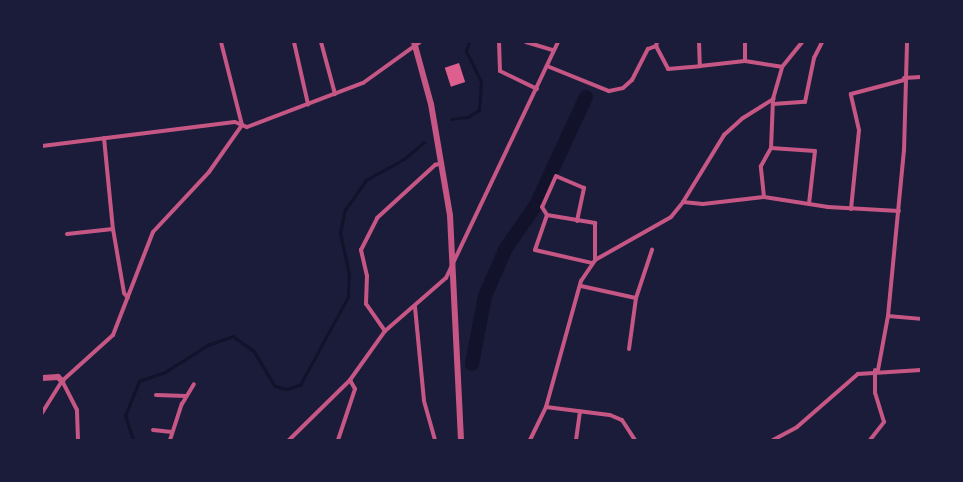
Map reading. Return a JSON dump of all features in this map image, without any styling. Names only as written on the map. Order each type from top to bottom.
[{"type":"street","points":[[42,413],[62,381],[113,335],[152,232],[209,172],[242,125],[221,42]]},
{"type":"street","points":[[294,42],[308,104]]},
{"type":"street","points":[[321,42],[335,94]]},
{"type":"street","points":[[499,42],[500,71],[536,90]]},
{"type":"street","points":[[526,42],[553,50]]},
{"type":"street","points":[[289,440],[350,380],[385,331],[415,307],[446,278],[504,150],[536,90],[553,50],[558,42]]},
{"type":"street","points":[[699,42],[700,66]]},
{"type":"street","points":[[745,42],[745,61]]},
{"type":"street","points":[[764,197],[761,166],[771,148],[773,102],[782,67],[802,42]]},
{"type":"street","points":[[547,215],[535,250],[594,262],[671,216],[683,202],[724,135],[773,102],[805,102],[814,58],[822,42]]},
{"type":"street","points":[[870,440],[884,422],[875,393],[876,370],[888,316],[899,211],[904,151],[904,79],[907,42]]},
{"type":"street","points":[[42,146],[235,122],[246,127],[363,82],[416,43],[442,163],[453,264],[461,440]]},
{"type":"street","points":[[547,66],[609,91],[623,88],[632,80],[648,49],[657,44],[668,69],[745,61],[782,67]]},
{"type":"street","points":[[851,209],[859,130],[851,94],[904,79],[921,77]]},
{"type":"street","points":[[104,138],[113,229],[124,293],[128,298]]},
{"type":"street","points":[[771,148],[815,151],[809,204]]},
{"type":"street","points":[[385,331],[366,304],[367,276],[361,250],[376,218],[435,165],[442,163]]},
{"type":"street","points":[[530,440],[546,407],[581,286],[594,262],[595,223],[577,221],[547,215],[542,207],[556,176],[584,188],[577,221]]},
{"type":"street","points":[[683,202],[703,204],[764,197],[851,209],[899,211]]},
{"type":"street","points":[[67,234],[113,229]]},
{"type":"street","points":[[629,349],[636,298],[652,250]]},
{"type":"street","points":[[581,286],[636,298]]},
{"type":"street","points":[[415,307],[424,401],[435,440]]},
{"type":"street","points":[[888,316],[921,319]]},
{"type":"street","points":[[776,440],[797,426],[858,374],[876,370],[921,370]]},
{"type":"street","points":[[42,378],[58,377],[62,381],[77,410],[78,440]]},
{"type":"street","points":[[338,440],[355,389],[350,380]]},
{"type":"street","points":[[170,440],[186,396],[194,384]]},
{"type":"street","points":[[156,395],[186,396]]},
{"type":"street","points":[[546,407],[580,411],[622,420],[635,440]]},
{"type":"street","points":[[576,440],[580,411]]},
{"type":"street","points":[[153,430],[172,432]]},
{"type":"building","points":[[459,63],[465,82],[451,87],[445,68]]},
{"type":"waterway","points":[[451,119],[468,117],[479,110],[481,82],[466,51],[469,42]]},
{"type":"waterway","points":[[472,364],[485,296],[506,248],[536,205],[586,97]]},
{"type":"waterway","points":[[133,440],[125,416],[139,381],[165,372],[208,345],[233,336],[254,351],[275,386],[286,389],[300,385],[348,297],[349,274],[340,233],[345,210],[366,180],[404,159],[424,142]]}]
